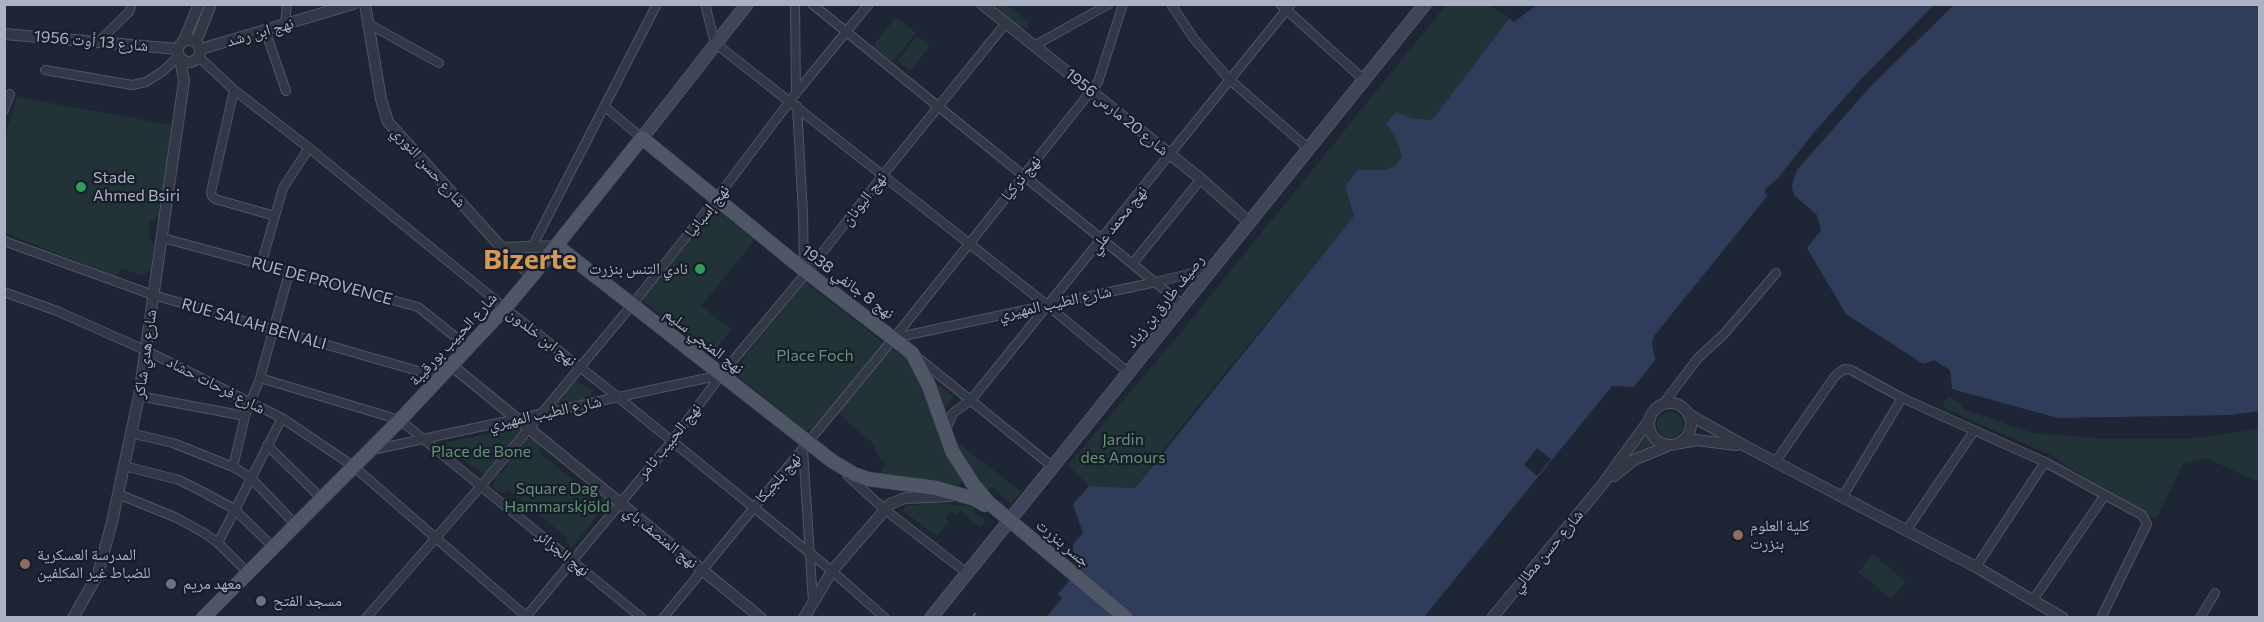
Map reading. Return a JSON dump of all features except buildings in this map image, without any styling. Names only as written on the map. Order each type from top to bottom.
[{"type":"main road","name":"شارع الحبيب بورقيبة","points":[[203,618],[400,420],[505,308],[747,4]]},
{"type":"main road","name":"رصيف طارق بن زياد","points":[[931,618],[1425,4]]},
{"type":"main road","name":"نهج 8 جانفي 1938","points":[[642,138],[805,271],[912,353],[929,386],[957,461],[979,499]]},
{"type":"main road","name":"نهج المنجي سليم","points":[[556,246],[721,375],[806,446],[868,479],[925,486],[979,499]]},
{"type":"main road","name":"جسر بنزرت","points":[[979,499],[1119,618]]},
{"type":"main road","name":"جسر بنزرت","points":[[979,499],[1126,618]]},
{"type":"street","points":[[99,41],[129,12],[132,4]]},
{"type":"street","points":[[184,81],[180,51],[199,4]]},
{"type":"street","points":[[184,81],[198,52],[211,4]]},
{"type":"street","points":[[285,24],[287,4]]},
{"type":"street","name":"نهج ابن رشد","points":[[198,52],[353,4]]},
{"type":"street","name":"شارع حسن النوري","points":[[365,4],[366,23],[381,99],[388,122],[502,248],[532,276]]},
{"type":"street","points":[[532,247],[657,4]]},
{"type":"street","points":[[705,4],[715,43],[1047,305],[1129,373]]},
{"type":"street","points":[[795,4],[796,93],[805,271]]},
{"type":"street","points":[[812,4],[1183,305]]},
{"type":"street","name":"نهج إسبانيا","points":[[528,428],[632,305],[716,200],[796,93],[869,4]]},
{"type":"street","name":"شارع 20 مارس 1956","points":[[982,4],[994,10],[1034,46],[1201,179],[1249,222]]},
{"type":"street","points":[[1034,46],[1109,4]]},
{"type":"street","name":"نهج تركيا","points":[[894,338],[1098,82],[1123,4]]},
{"type":"street","points":[[1171,4],[1194,39],[1230,80],[1308,148]]},
{"type":"street","points":[[1286,6],[1363,79]]},
{"type":"street","name":"نهج محمد علي","points":[[945,433],[953,413],[971,400],[1103,239],[1286,6]]},
{"type":"street","points":[[366,23],[439,63]]},
{"type":"street","name":"نهج اليونان","points":[[721,375],[1006,23]]},
{"type":"street","points":[[265,30],[286,91]]},
{"type":"street","name":"شارع 13 أوت 1956","points":[[4,34],[99,41],[180,51]]},
{"type":"street","points":[[45,70],[139,85],[163,71],[192,40],[198,52]]},
{"type":"street","points":[[180,51],[187,62],[198,52]]},
{"type":"street","name":"نهج ابن خلدون","points":[[198,52],[234,90],[619,398],[832,571],[885,618]]},
{"type":"street","name":"شارع هدي شاكر","points":[[73,618],[98,574],[139,396],[184,81]]},
{"type":"street","points":[[234,90],[212,196],[215,199],[275,216]]},
{"type":"street","points":[[4,110],[10,94]]},
{"type":"street","points":[[605,107],[642,138]]},
{"type":"street","points":[[261,265],[283,188],[309,148]]},
{"type":"street","points":[[1133,263],[1201,179]]},
{"type":"street","name":"RUE DE PROVENCE","points":[[163,238],[418,307],[468,347]]},
{"type":"street","name":"RUE SALAH BEN ALI","points":[[4,241],[153,295],[439,377]]},
{"type":"street","points":[[502,248],[556,246]]},
{"type":"street","name":"شارع الطيب المهيري","points":[[894,338],[1156,282],[1216,265]]},
{"type":"street","points":[[233,467],[245,416],[260,378],[289,273]]},
{"type":"street","points":[[1602,485],[1657,408],[1663,404],[1698,358],[1724,334],[1776,273]]},
{"type":"street","name":"شارع فرحات حشاد","points":[[4,292],[57,311],[147,351],[282,418],[353,466],[526,617]]},
{"type":"street","name":"نهج بلجيكا","points":[[663,618],[894,338]]},
{"type":"street","points":[[912,353],[1053,467]]},
{"type":"street","name":"نهج المنصف باي","points":[[451,364],[761,618]]},
{"type":"street","points":[[1776,461],[1835,376],[1844,369],[1851,370],[1902,398],[2045,462],[2142,515],[2147,524],[2101,618]]},
{"type":"street","name":"شارع الطيب المهيري","points":[[369,451],[721,375]]},
{"type":"street","name":"نهج الحبيب ثامر","points":[[526,617],[672,441],[721,375]]},
{"type":"street","points":[[260,378],[400,420]]},
{"type":"street","points":[[139,396],[245,416]]},
{"type":"street","points":[[1843,496],[1902,398]]},
{"type":"street","points":[[1663,404],[1677,405],[1688,414],[1745,446],[1976,567],[2064,618]]},
{"type":"street","points":[[1602,485],[1634,460],[1682,441],[1689,432],[1688,414]]},
{"type":"street","points":[[218,543],[282,418]]},
{"type":"street","points":[[1650,419],[1650,431],[1664,444],[1696,440],[1745,446]]},
{"type":"street","name":"نهج الجزائر","points":[[400,420],[642,618]]},
{"type":"street","points":[[366,618],[437,538],[528,428]]},
{"type":"street","points":[[1906,531],[1974,431]]},
{"type":"street","points":[[130,433],[173,443],[233,467],[250,477],[295,524]]},
{"type":"street","points":[[267,445],[321,498]]},
{"type":"street","points":[[806,446],[813,602]]},
{"type":"street","name":"نهج المنجي سليم","points":[[832,461],[884,509],[967,573]]},
{"type":"street","points":[[1976,567],[2045,462]]},
{"type":"street","points":[[124,466],[179,480],[234,509],[273,547]]},
{"type":"street","name":"شارع حسن مطالي","points":[[1494,617],[1602,485]]},
{"type":"street","points":[[118,494],[177,518],[218,543],[248,572]]},
{"type":"street","points":[[804,618],[832,571],[884,509],[905,498],[929,495],[979,499]]},
{"type":"street","points":[[2033,600],[2104,495]]},
{"type":"street","points":[[2200,618],[2215,593]]},
{"type":"green space","points":[[996,5],[1006,5],[1030,23],[1028,28],[1017,26]]},
{"type":"green space","name":"Jardin des Amours","points":[[1446,5],[1490,5],[1509,18],[1432,120],[1411,118],[1396,112],[1386,123],[1398,143],[1402,157],[1395,166],[1345,186],[1354,216],[1176,433],[1135,488],[1089,486],[1068,465],[1182,331]]},
{"type":"green space","points":[[896,17],[916,33],[893,62],[873,46]]},
{"type":"green space","points":[[917,36],[930,46],[910,71],[897,61]]},
{"type":"green space","points":[[17,97],[172,125],[160,214],[150,222],[149,238],[154,245],[151,269],[144,275],[130,272],[127,268],[120,270],[117,277],[5,233],[4,140]]},
{"type":"green space","name":"نادي التنس بنزرت","points":[[716,209],[755,240],[701,306],[732,330],[710,355],[644,302],[644,297]]},
{"type":"green space","name":"Place Foch","points":[[805,282],[896,352],[904,355],[922,385],[946,455],[962,481],[959,486],[880,474],[886,462],[881,461],[874,444],[831,407],[812,429],[805,430],[733,372]]},
{"type":"green space","points":[[574,379],[593,391],[589,398],[557,405],[559,393]]},
{"type":"green space","points":[[932,380],[953,396],[944,412]]},
{"type":"green space","points":[[1948,396],[1961,404],[1962,409],[2033,433],[2111,439],[2196,438],[2259,429],[2259,482],[2206,458],[2183,464],[2156,519],[2098,486],[2055,457],[1942,407]]},
{"type":"green space","points":[[1670,412],[1679,416],[1683,425],[1679,434],[1670,438],[1661,434],[1657,425],[1661,416]]},
{"type":"green space","name":"Place de Bone","points":[[518,427],[521,430],[484,475],[446,447],[449,442]]},
{"type":"green space","points":[[1645,434],[1653,445],[1627,458]]},
{"type":"green space","name":"Square Dag Hammarskjöld","points":[[532,438],[540,442],[540,453],[599,501],[604,496],[609,501],[572,547],[566,542],[569,539],[508,490],[504,493],[497,491],[493,486],[494,477],[502,473],[509,459],[517,455],[526,439]]},
{"type":"green space","points":[[956,441],[1021,492],[1011,504],[992,487],[987,490],[970,470],[954,444]]},
{"type":"green space","points":[[934,503],[973,507],[974,512],[986,521],[980,528],[960,510],[956,515],[951,511],[945,518],[949,522],[937,536],[903,511],[905,506]]},
{"type":"green space","points":[[1873,554],[1906,582],[1891,599],[1858,572]]},
{"type":"water","points":[[1538,4],[1934,5],[1862,78],[1777,179],[1765,189],[1768,195],[1654,336],[1652,342],[1655,360],[1634,387],[1612,386],[1424,617],[1046,618],[1062,598],[1058,594],[1080,568],[1074,562],[1073,544],[1083,533],[1073,504],[1089,486],[1135,488],[1354,216],[1345,186],[1358,170],[1384,170],[1395,166],[1402,157],[1398,143],[1386,123],[1396,112],[1411,118],[1432,120],[1509,18],[1514,22]]},
{"type":"water","points":[[1954,5],[2259,5],[2259,411],[2230,415],[2058,418],[1952,389],[1950,370],[1934,360],[1923,364],[1846,314],[1807,248],[1821,230],[1817,215],[1794,195],[1792,187],[1794,178],[1797,170],[1871,86]]},
{"type":"pier","points":[[1537,448],[1551,459],[1537,476],[1524,465]]},
{"type":"railway","points":[[972,618],[978,610]]},
{"type":"place","name":"Stade Ahmed Bsiri","points":[[81,187]]},
{"type":"place","name":"نادي التنس بنزرت","points":[[700,269]]},
{"type":"place","name":"كلية العلوم بنزرت","points":[[1738,535]]},
{"type":"place","name":"المدرسة العسكرية للضباط غير المكلفين","points":[[25,564]]},
{"type":"place","name":"معهد مريم","points":[[171,584]]},
{"type":"place","name":"مسجد الفتح","points":[[261,601]]},
{"type":"district","name":"Bizerte","points":[[530,260]]}]
